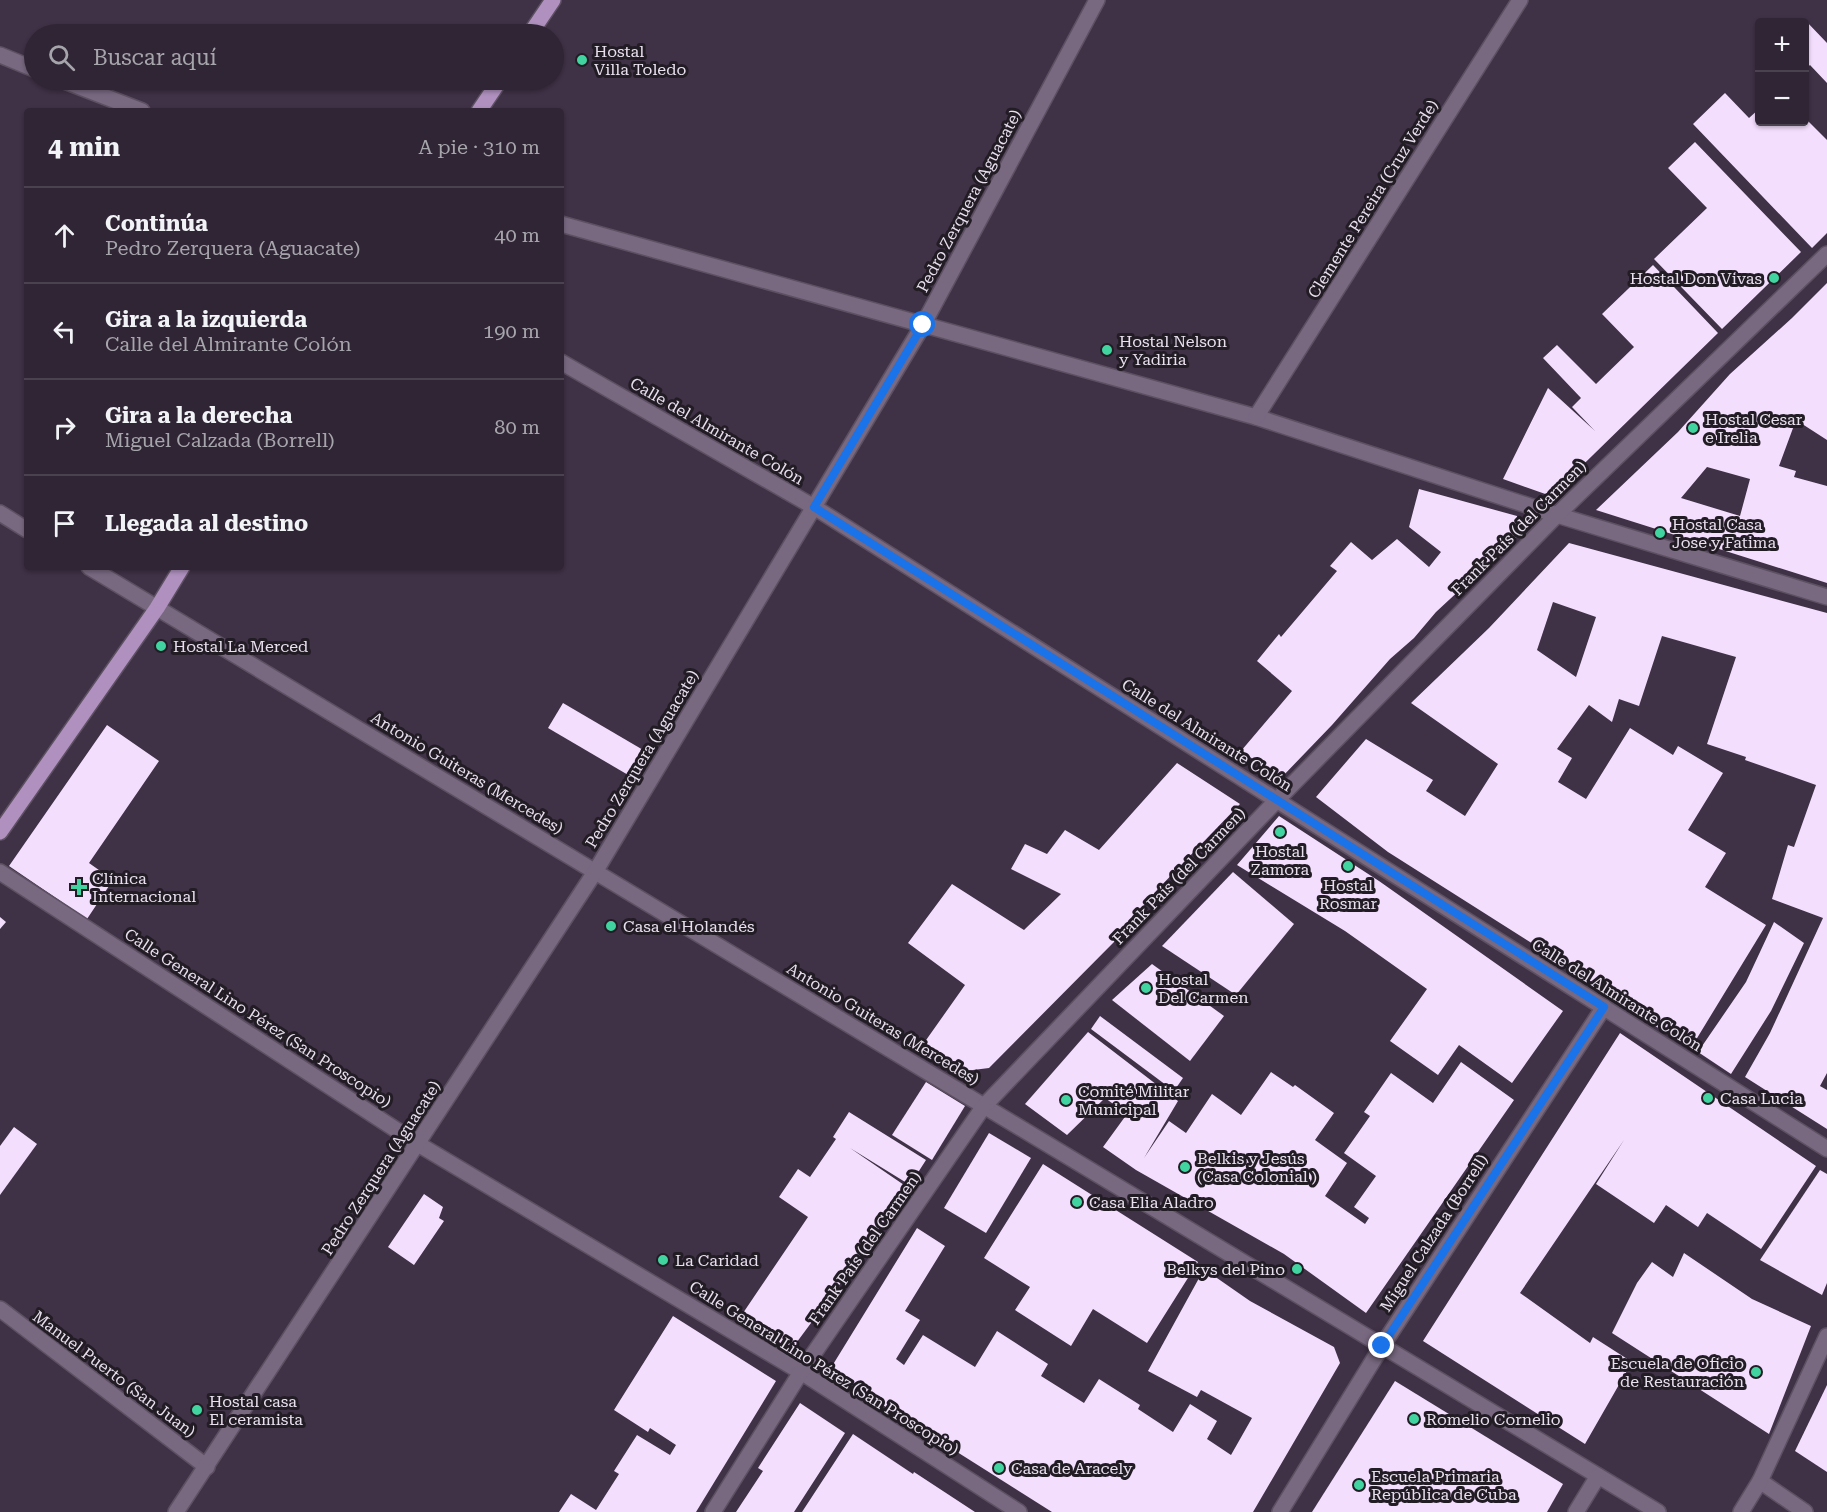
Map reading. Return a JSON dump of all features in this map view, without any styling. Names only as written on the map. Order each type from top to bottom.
[{"type":"main road","points":[[537,24],[553,0]]},
{"type":"main road","points":[[481,108],[493,90]]},
{"type":"main road","points":[[0,832],[157,608],[180,570]]},
{"type":"street","name":"Pedro Zerquera (Aguacate)","points":[[176,1512],[596,872],[923,325],[1097,0]]},
{"type":"street","name":"Clemente Pereira (Cruz Verde)","points":[[1257,417],[1520,0]]},
{"type":"street","points":[[0,55],[24,65]]},
{"type":"street","points":[[88,90],[134,108]]},
{"type":"street","points":[[564,225],[1257,417],[1557,515],[1827,597]]},
{"type":"street","name":"Frank País (del Carmen)","points":[[713,1512],[801,1372],[984,1106],[1276,800],[1557,515],[1827,254]]},
{"type":"street","name":"Calle del Almirante Colón","points":[[564,364],[814,507],[1827,1149]]},
{"type":"street","points":[[0,513],[24,528]]},
{"type":"street","name":"Antonio Guiteras (Mercedes)","points":[[94,570],[1658,1512]]},
{"type":"street","name":"Calle General Lino Pérez (San Proscopio)","points":[[0,872],[418,1144],[801,1372],[1019,1512]]},
{"type":"street","name":"Miguel Calzada (Borrell)","points":[[1280,1512],[1382,1346],[1604,1007]]},
{"type":"street","name":"Manuel Puerto (San Juan)","points":[[0,1309],[207,1467]]},
{"type":"street","points":[[1741,1512],[1760,1481],[1827,1336]]},
{"type":"street","points":[[1576,1512],[1598,1476]]},
{"type":"street","points":[[1760,1481],[1805,1512]]},
{"type":"building","points":[[1809,24],[1827,43],[1827,83],[1810,65]]},
{"type":"building","points":[[1725,93],[1749,118],[1755,113],[1755,126],[1809,126],[1809,122],[1827,140],[1827,233],[1812,248],[1693,124]]},
{"type":"building","points":[[1695,142],[1801,252],[1722,329],[1654,259],[1707,208],[1668,168]]},
{"type":"building","points":[[1653,265],[1718,333],[1551,496],[1503,479],[1548,388],[1595,431],[1572,407],[1581,398],[1543,358],[1557,345],[1596,384],[1634,347],[1602,314]]},
{"type":"building","points":[[1827,283],[1827,440],[1796,420],[1779,466],[1796,471],[1794,477],[1827,486],[1827,583],[1596,510],[1678,432],[1730,374]],"holes":[[[1707,467],[1750,479],[1740,516],[1681,498]]]},
{"type":"building","points":[[1419,489],[1517,516],[1518,536],[1436,612],[1281,778],[1241,751],[1292,691],[1257,661],[1279,634],[1281,637],[1337,571],[1330,566],[1351,542],[1372,560],[1397,539],[1429,567],[1441,552],[1409,527]]},
{"type":"building","points":[[1569,543],[1827,613],[1827,1073],[1820,1086],[1827,1090],[1827,1129],[1745,1077],[1770,1033],[1823,918],[1772,899],[1788,845],[1794,847],[1816,785],[1707,744],[1736,657],[1662,636],[1639,706],[1619,699],[1612,722],[1589,705],[1557,749],[1572,758],[1558,782],[1586,799],[1630,728],[1673,755],[1678,746],[1723,773],[1688,830],[1726,853],[1705,887],[1766,925],[1691,1048],[1592,987],[1549,954],[1388,852],[1316,797],[1366,739],[1433,780],[1426,791],[1465,816],[1498,764],[1411,703],[1489,628]],"holes":[[[1553,602],[1596,617],[1576,677],[1537,650]]]},
{"type":"building","points":[[563,703],[650,754],[635,779],[548,728]]},
{"type":"building","points":[[107,725],[159,761],[89,863],[113,880],[87,919],[9,866]]},
{"type":"building","points":[[1177,763],[1240,804],[1157,890],[1114,942],[989,1068],[965,1071],[924,1043],[965,985],[908,943],[952,884],[1024,930],[1061,894],[1011,869],[1025,844],[1047,854],[1065,830],[1099,850]]},
{"type":"building","points":[[1279,816],[1379,881],[1563,1011],[1512,1083],[1459,1045],[1438,1075],[1390,1041],[1427,989],[1345,931],[1237,865]]},
{"type":"building","points":[[1233,872],[1294,924],[1236,995],[1162,946]]},
{"type":"building","points":[[0,917],[6,922],[0,929]]},
{"type":"building","points":[[1774,922],[1804,943],[1771,1011],[1731,1074],[1698,1052],[1746,982]]},
{"type":"building","points":[[1152,964],[1224,1016],[1190,1061],[1112,1000]]},
{"type":"building","points":[[1100,1016],[1183,1078],[1174,1091],[1091,1029]]},
{"type":"building","points":[[1088,1032],[1178,1101],[1144,1158],[1169,1121],[1186,1133],[1212,1094],[1241,1115],[1271,1072],[1293,1087],[1295,1085],[1334,1113],[1315,1140],[1347,1163],[1325,1196],[1365,1224],[1369,1218],[1354,1207],[1376,1176],[1344,1153],[1370,1116],[1364,1112],[1391,1073],[1433,1103],[1461,1062],[1514,1100],[1366,1313],[1284,1254],[1136,1170],[1103,1147],[1127,1114],[1105,1098],[1067,1135],[1025,1104]]},
{"type":"building","points":[[1620,1033],[1816,1166],[1761,1249],[1707,1213],[1698,1227],[1666,1205],[1654,1223],[1596,1184],[1624,1140],[1520,1293],[1590,1343],[1593,1337],[1632,1362],[1585,1444],[1423,1341]]},
{"type":"building","points":[[926,1082],[965,1106],[932,1160],[892,1135]]},
{"type":"building","points":[[849,1112],[926,1160],[910,1185],[850,1148],[907,1187],[863,1253],[791,1350],[741,1316],[808,1217],[779,1197],[798,1169],[810,1177],[836,1139],[833,1137]]},
{"type":"building","points":[[14,1127],[37,1144],[0,1195],[0,1146]]},
{"type":"building","points":[[989,1133],[1031,1158],[986,1233],[944,1208]]},
{"type":"building","points":[[1043,1164],[1198,1262],[1147,1343],[1093,1309],[1071,1346],[1015,1310],[1030,1287],[984,1258]]},
{"type":"building","points":[[1820,1170],[1827,1174],[1827,1283],[1822,1295],[1760,1260]]},
{"type":"building","points":[[424,1194],[443,1207],[439,1218],[444,1221],[414,1265],[388,1247]]},
{"type":"building","points":[[917,1228],[945,1246],[905,1311],[920,1320],[896,1359],[904,1365],[923,1335],[975,1367],[997,1331],[1048,1364],[1041,1376],[1084,1403],[1099,1379],[1140,1405],[1138,1409],[1173,1432],[1190,1404],[1217,1421],[1207,1439],[1231,1455],[1252,1418],[1201,1390],[1197,1397],[1148,1371],[1204,1269],[1250,1301],[1334,1347],[1340,1363],[1253,1512],[1052,1512],[829,1371]]},
{"type":"building","points":[[1684,1253],[1752,1299],[1811,1326],[1769,1434],[1612,1333],[1637,1283],[1652,1262],[1673,1277]]},
{"type":"building","points":[[673,1316],[776,1381],[696,1512],[559,1512],[571,1494],[596,1510],[619,1474],[614,1471],[637,1435],[670,1455],[676,1445],[650,1428],[648,1432],[614,1410]]},
{"type":"building","name":"Romelio Cornelio","points":[[1395,1381],[1563,1484],[1547,1512],[1312,1512]]},
{"type":"building","points":[[1827,1385],[1827,1472],[1795,1451]]},
{"type":"building","points":[[800,1403],[845,1433],[794,1512],[736,1512],[763,1471],[758,1468]]},
{"type":"building","points":[[853,1434],[913,1474],[914,1472],[975,1512],[802,1512]]},
{"type":"place","name":"Hostal Villa Toledo","points":[[582,60]]},
{"type":"place","name":"Hostal Don Vivas","points":[[1774,278]]},
{"type":"place","name":"Hostal Nelson y Yadiria","points":[[1107,350]]},
{"type":"place","name":"Hostal Cesar e Irelia","points":[[1693,428]]},
{"type":"place","name":"Hostal Casa Jose y Fatima","points":[[1660,533]]},
{"type":"place","name":"Hostal La Merced","points":[[161,646]]},
{"type":"place","name":"Hostal Zamora","points":[[1280,832]]},
{"type":"place","name":"Hostal Rosmar","points":[[1348,866]]},
{"type":"place","name":"Clínica Internacional","points":[[79,887]]},
{"type":"place","name":"Casa el Holandés","points":[[611,926]]},
{"type":"place","name":"Hostal Del Carmen","points":[[1146,988]]},
{"type":"place","name":"Casa Lucia","points":[[1708,1098]]},
{"type":"place","name":"Comité Militar Municipal","points":[[1066,1100]]},
{"type":"place","name":"Belkis y Jesús (Casa Colonial )","points":[[1185,1167]]},
{"type":"place","name":"Casa Elia Aladro","points":[[1077,1202]]},
{"type":"place","name":"La Caridad","points":[[663,1260]]},
{"type":"place","name":"Belkys del Pino","points":[[1297,1269]]},
{"type":"place","name":"Escuela de Oficio de Restauración","points":[[1756,1372]]},
{"type":"place","name":"Hostal casa El ceramista","points":[[197,1410]]},
{"type":"place","name":"Romelio Cornelio","points":[[1414,1419]]},
{"type":"place","name":"Casa de Aracely","points":[[999,1468]]},
{"type":"place","name":"Escuela Primaria República de Cuba","points":[[1359,1485]]},
{"type":"route","points":[[923,325],[814,507],[1604,1007],[1382,1346]]}]
